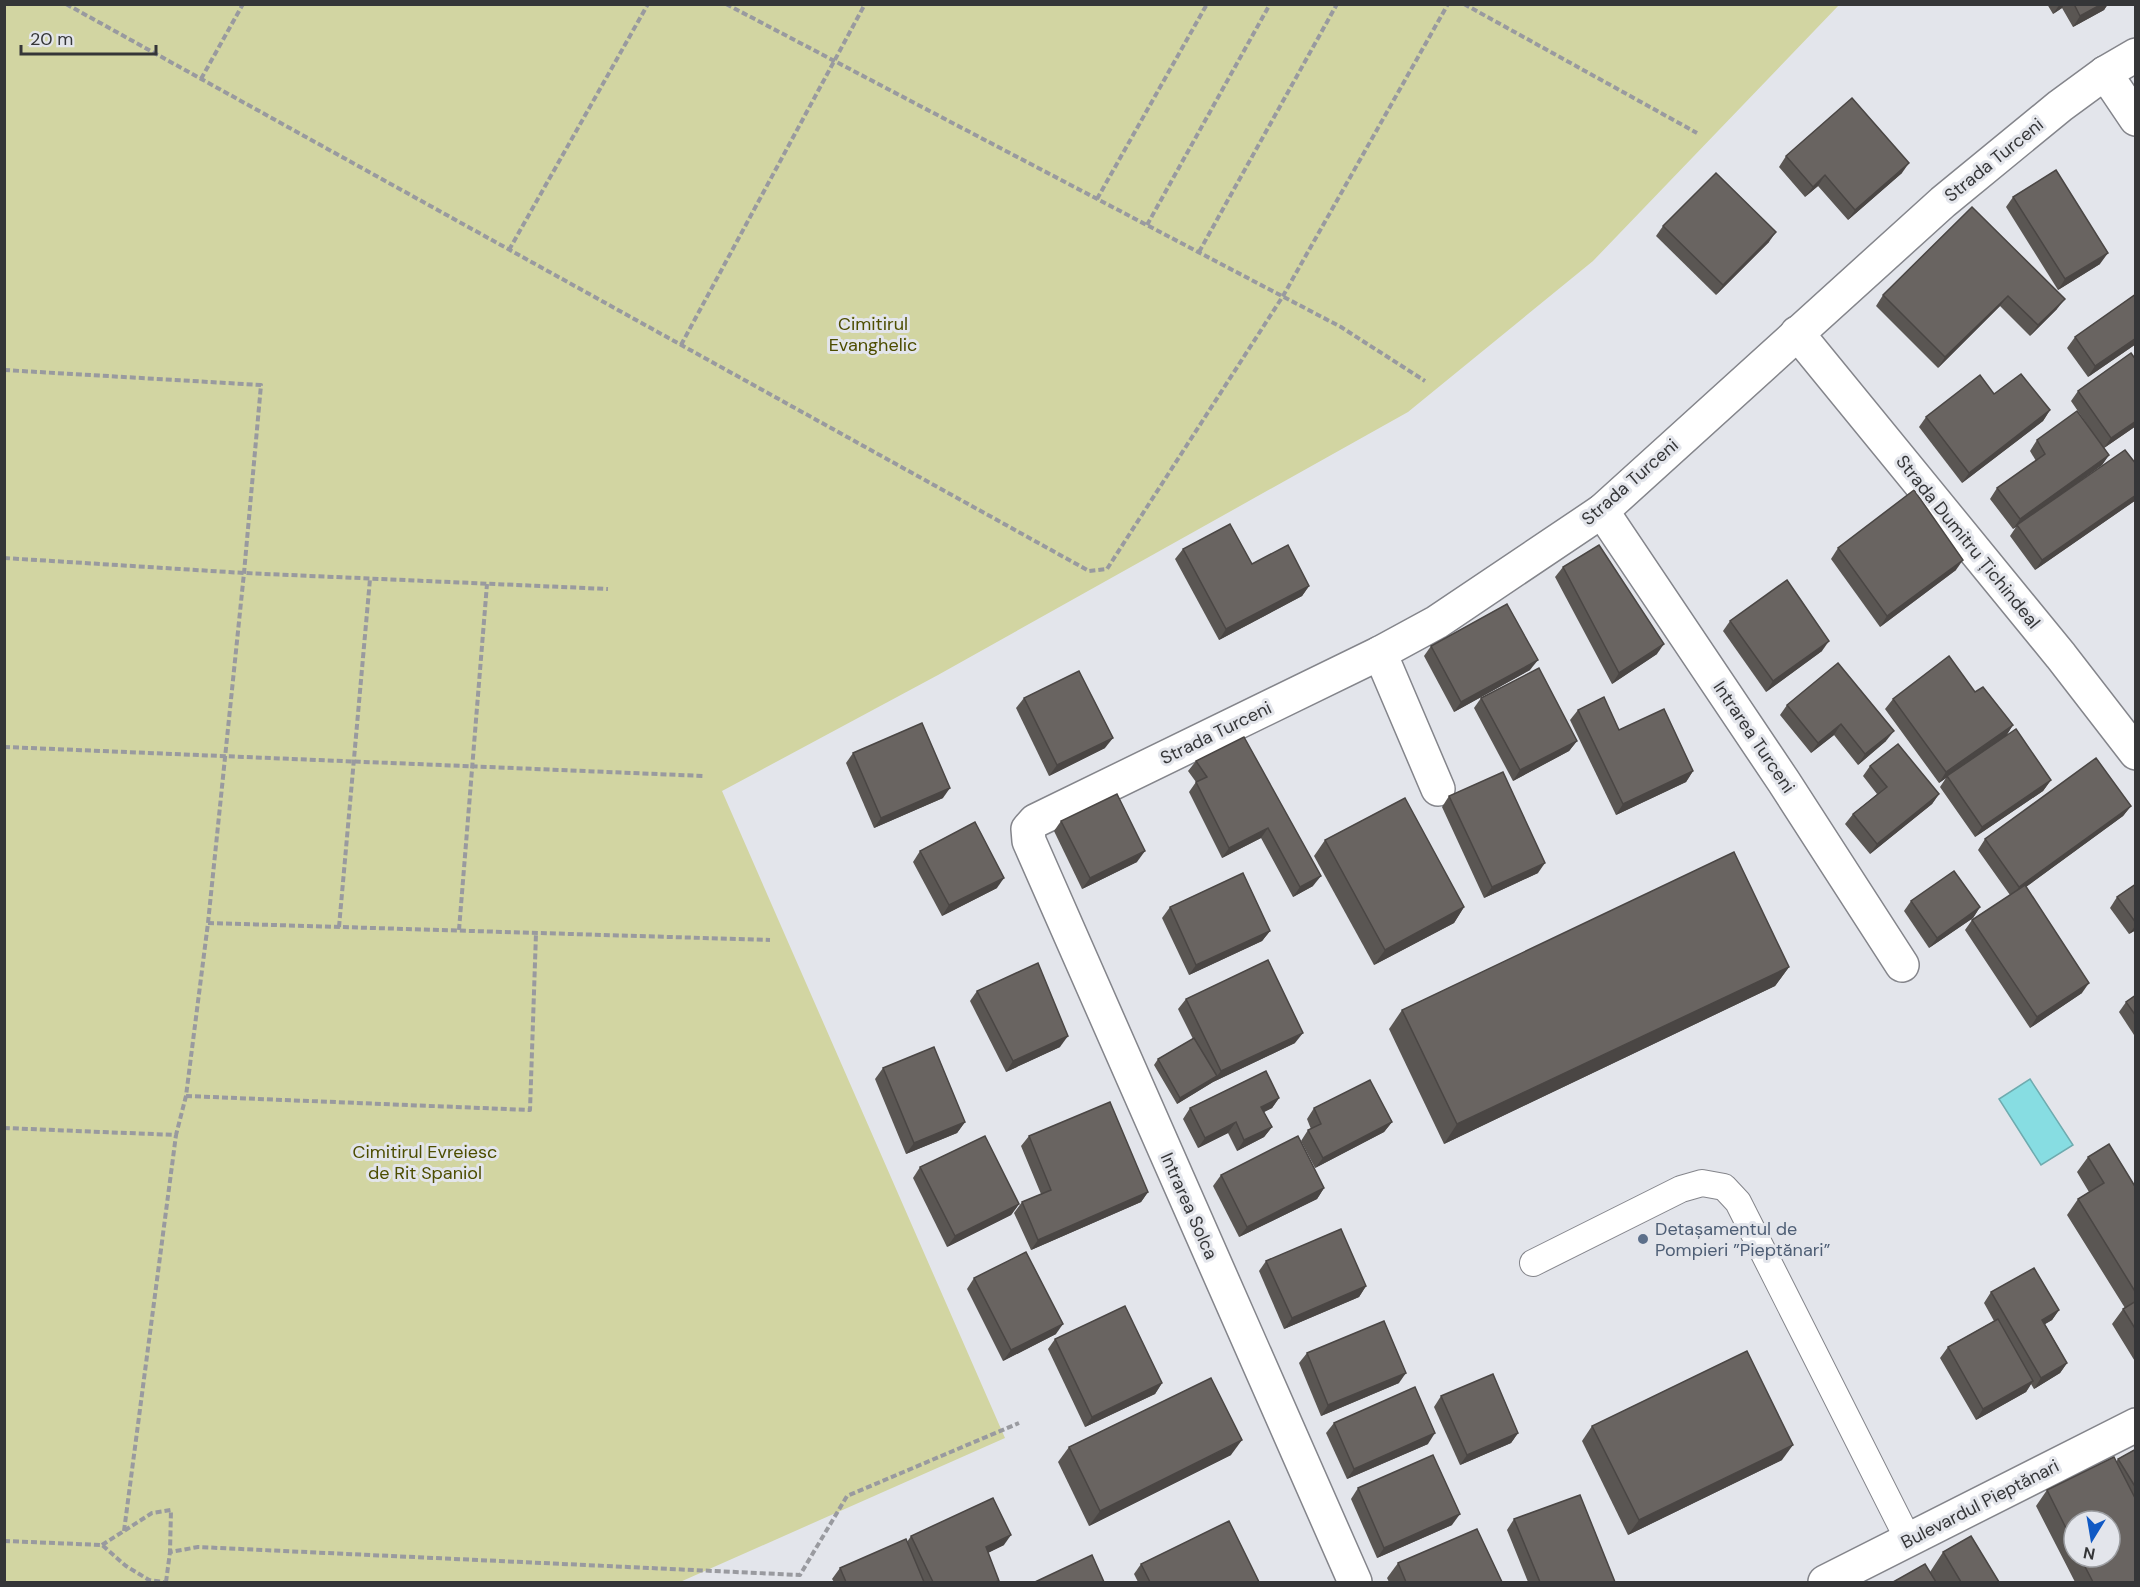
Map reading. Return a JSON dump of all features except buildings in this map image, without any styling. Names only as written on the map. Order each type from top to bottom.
[{"type":"street","name":"Strada Turceni","points":[[1028,829],[1035,821],[1380,653],[1437,622],[1602,510],[1943,202],[2060,106],[2105,73],[2136,55]]},
{"type":"street","points":[[2105,73],[2136,119]]},
{"type":"street","name":"Strada Dumitru Țichindeal","points":[[1797,333],[2061,656],[2136,753]]},
{"type":"street","name":"Intrarea Turceni","points":[[1602,510],[1785,782],[1902,965]]},
{"type":"street","points":[[1380,653],[1438,789]]},
{"type":"street","name":"Intrarea Solca","points":[[1028,829],[1029,842],[1355,1582]]},
{"type":"street","name":"Bulevardul Pieptănari","points":[[1825,1582],[2136,1425]]},
{"type":"lane","points":[[1533,1263],[1681,1189],[1702,1183],[1724,1187],[1738,1202],[1909,1540]]},
{"type":"path","points":[[66,4],[1089,572],[1107,569],[1283,296],[1448,4]]},
{"type":"path","points":[[201,79],[243,4]]},
{"type":"path","points":[[509,250],[648,4]]},
{"type":"path","points":[[726,4],[1341,327],[1425,381]]},
{"type":"path","points":[[681,345],[865,4]]},
{"type":"path","points":[[1097,199],[1207,4]]},
{"type":"path","points":[[1147,225],[1270,4]]},
{"type":"path","points":[[1199,252],[1337,4]]},
{"type":"path","points":[[1464,4],[1696,133]]},
{"type":"path","points":[[4,370],[261,385],[208,923],[186,1096],[176,1135],[123,1531]]},
{"type":"path","points":[[4,558],[244,573],[608,589]]},
{"type":"path","points":[[339,927],[370,579]]},
{"type":"path","points":[[459,930],[487,584]]},
{"type":"path","points":[[4,747],[705,776]]},
{"type":"path","points":[[208,923],[770,940]]},
{"type":"path","points":[[186,1096],[530,1110],[536,933]]},
{"type":"path","points":[[4,1128],[176,1135]]},
{"type":"path","points":[[170,1552],[198,1547],[800,1575],[847,1496],[1019,1423]]},
{"type":"path","points":[[4,1541],[102,1545],[152,1513],[171,1510],[170,1552],[165,1582],[148,1580],[126,1566],[102,1545]]},
{"type":"green space","points":[[5,4],[1839,5],[1593,261],[1408,412],[938,675],[722,791],[1005,1438],[680,1582],[5,1582]]},
{"type":"water","points":[[2030,1079],[2073,1145],[2041,1165],[1999,1099]]},
{"type":"place","name":"Detașamentul de Pompieri ”Pieptănari”","points":[[1643,1239]]},
{"type":"park label","name":"Cimitirul Evanghelic","points":[[873,334]]},
{"type":"park label","name":"Cimitirul Evreiesc de Rit Spaniol","points":[[425,1162]]}]
